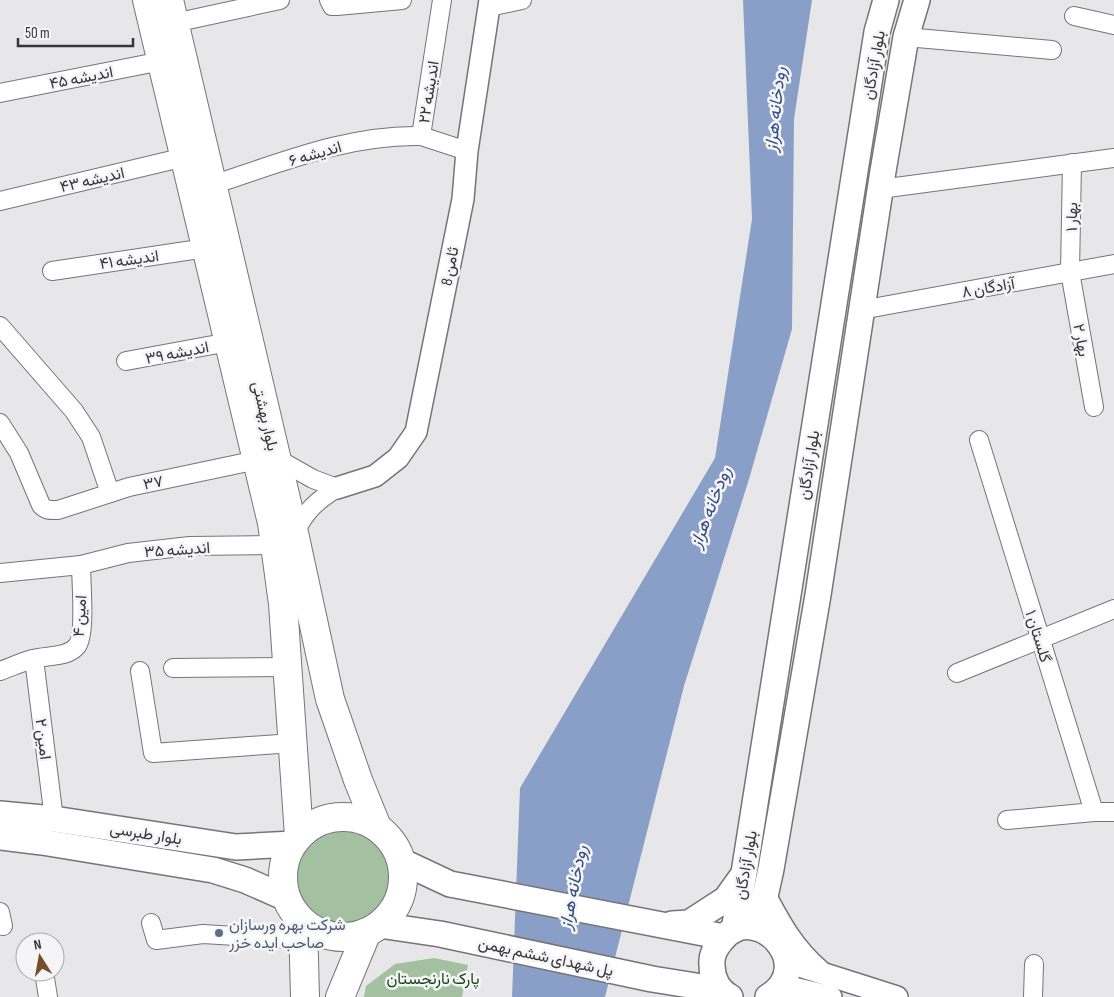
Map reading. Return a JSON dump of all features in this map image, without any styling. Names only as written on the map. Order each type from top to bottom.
[{"type":"main road","name":"بلوار بهشتی","points":[[147,0],[229,342],[267,459]]},
{"type":"main road","name":"بلوار آزادگان","points":[[739,932],[744,873],[790,579],[876,42],[886,0]]},
{"type":"main road","name":"بلوار آزادگان","points":[[739,932],[765,895],[771,869],[819,584],[880,189],[906,37],[917,0]]},
{"type":"main road","name":"بلوار بهشتی","points":[[171,11],[212,185],[267,459],[272,524],[284,539],[330,699],[377,828]]},
{"type":"main road","points":[[797,535],[826,537]]},
{"type":"main road","name":"بلوار بهشتی","points":[[284,539],[283,604],[293,743],[296,840]]},
{"type":"main road","points":[[790,579],[819,584]]},
{"type":"main road","name":"بلوار طبرسی","points":[[0,814],[54,818],[236,847],[296,840]]},
{"type":"main road","points":[[305,997],[304,931],[286,898],[283,870],[286,856],[296,840],[312,826],[328,819],[345,817],[362,820],[377,828],[387,837],[396,848],[401,861],[403,878],[400,896],[392,912],[373,929],[340,997]]},
{"type":"main road","name":"بلوار طبرسی","points":[[0,837],[213,870],[245,880],[286,898]]},
{"type":"main road","points":[[401,861],[450,884],[662,925],[769,933],[778,940],[784,950],[779,981]]},
{"type":"main road","points":[[662,925],[689,923],[707,912],[726,899],[744,873]]},
{"type":"main road","points":[[304,931],[317,932],[334,937],[350,937],[373,929]]},
{"type":"main road","name":"پل شهدای ششم بهمن","points":[[373,929],[440,934],[726,995]]},
{"type":"main road","points":[[726,995],[713,978],[711,963],[715,949],[739,932]]},
{"type":"main road","points":[[652,979],[680,997]]},
{"type":"street","points":[[171,11],[280,0]]},
{"type":"street","points":[[329,0],[332,6],[337,6],[402,0]]},
{"type":"street","name":"اندیشه ۲۲","points":[[442,0],[421,136],[467,151]]},
{"type":"street","points":[[489,3],[522,0]]},
{"type":"street","name":"ثامن 8","points":[[337,488],[375,476],[398,458],[416,432],[463,199],[467,151],[489,3]]},
{"type":"street","points":[[1074,16],[1114,24]]},
{"type":"street","points":[[906,37],[1052,50]]},
{"type":"street","name":"اندیشه ۴۵","points":[[0,93],[162,60]]},
{"type":"street","name":"اندیشه ۶","points":[[212,185],[339,145],[400,136],[421,136]]},
{"type":"street","name":"اندیشه ۴۳","points":[[0,201],[185,157]]},
{"type":"street","points":[[880,189],[1072,162],[1114,158]]},
{"type":"street","name":"بهار ۱","points":[[1070,272],[1072,162]]},
{"type":"street","name":"اندیشه ۴۱","points":[[52,271],[206,248]]},
{"type":"street","name":"آزادگان ۸","points":[[861,310],[1114,264]]},
{"type":"street","name":"بهار ۲","points":[[1070,272],[1094,407]]},
{"type":"street","points":[[0,326],[74,411],[91,437],[110,493]]},
{"type":"street","name":"اندیشه ۳۹","points":[[126,361],[229,342]]},
{"type":"street","name":"۳۷","points":[[0,423],[19,453],[41,505],[45,509],[51,510],[58,510],[129,487],[267,459]]},
{"type":"street","name":"گلستان ۱","points":[[979,440],[1094,812]]},
{"type":"street","points":[[267,459],[337,488]]},
{"type":"street","points":[[284,539],[316,502],[337,488]]},
{"type":"street","name":"اندیشه ۳۵","points":[[0,573],[81,564],[128,553],[284,539]]},
{"type":"street","name":"امین ۴","points":[[0,671],[34,658],[63,654],[77,646],[81,639],[82,626],[81,564]]},
{"type":"street","points":[[957,674],[1114,609]]},
{"type":"street","name":"امین ۲","points":[[34,658],[54,818]]},
{"type":"street","points":[[173,668],[288,667]]},
{"type":"street","points":[[140,671],[153,754],[293,743]]},
{"type":"street","points":[[1007,820],[1114,812]]},
{"type":"street","points":[[765,895],[781,926],[804,958],[824,991]]},
{"type":"street","points":[[151,923],[156,940],[203,934],[304,931]]},
{"type":"street","points":[[1033,997],[1034,964]]},
{"type":"street","points":[[779,981],[824,991],[897,997]]},
{"type":"street","points":[[46,982],[48,997]]},
{"type":"green space","points":[[343,817],[355,818],[366,822],[376,827],[385,835],[393,844],[398,854],[402,865],[402,889],[398,900],[393,910],[385,919],[376,927],[366,932],[355,936],[343,937],[331,936],[320,932],[310,927],[301,919],[293,910],[288,900],[284,889],[283,877],[284,865],[288,854],[293,844],[301,835],[310,827],[320,822],[331,818]]},
{"type":"green space","name":"پارک نارنجستان","points":[[434,958],[468,965],[462,997],[364,997],[366,986],[395,964]]},
{"type":"water","name":"رودخانه هراز","points":[[743,0],[812,0],[794,119],[792,329],[749,479],[684,686],[605,997],[512,997],[520,788],[715,458],[752,219]]},
{"type":"place","name":"شرکت بهره ورسازان صاحب ایده خزر","points":[[219,933]]}]
